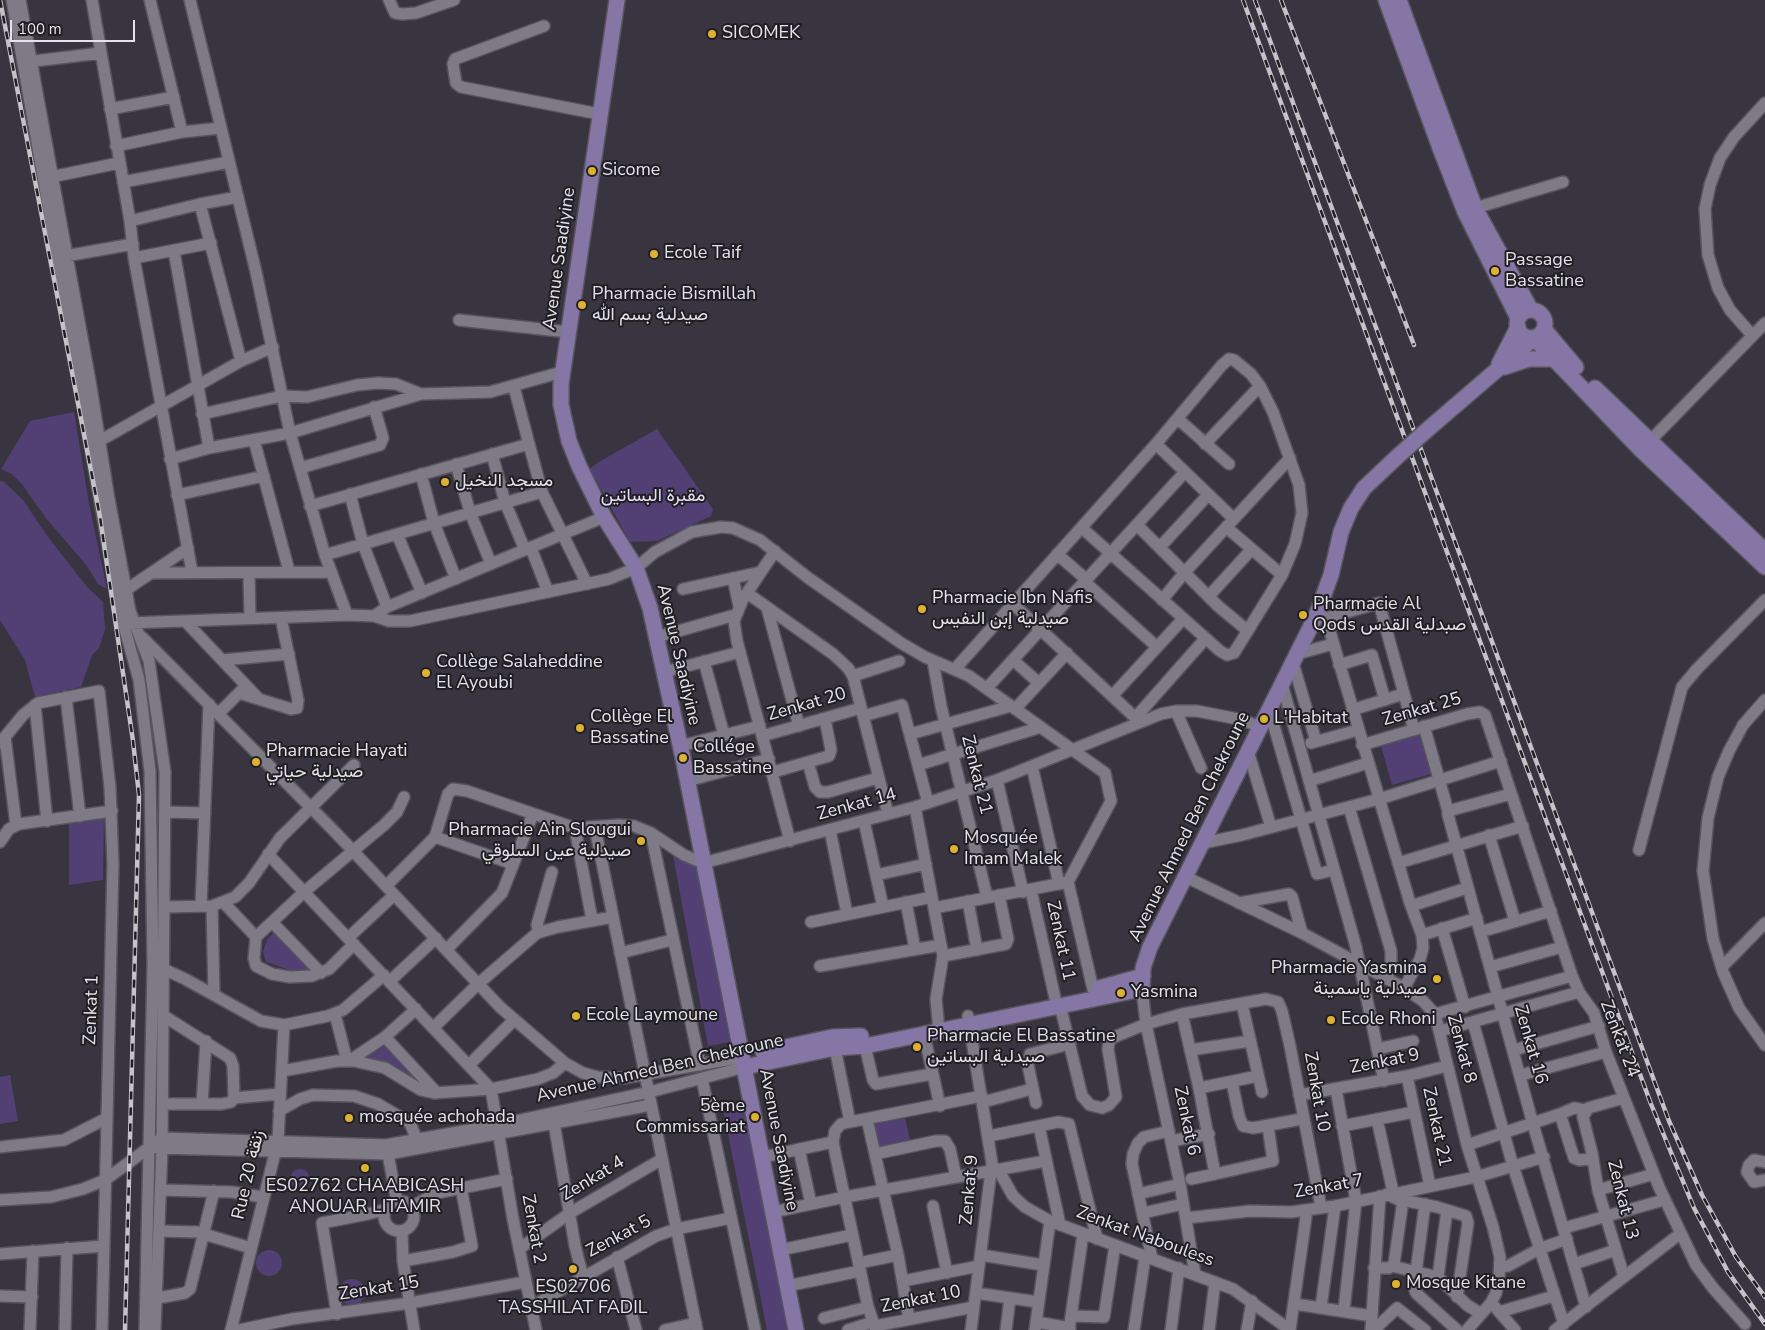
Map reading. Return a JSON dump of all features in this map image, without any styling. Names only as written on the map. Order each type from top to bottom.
[{"type":"main road","name":"Avenue Saadiyine","points":[[617,0],[562,372],[561,405],[569,441],[604,517],[636,568],[645,589],[657,636],[744,1062],[796,1330]]},
{"type":"main road","points":[[1386,0],[1465,212],[1522,319]]},
{"type":"main road","points":[[1399,0],[1475,208],[1522,319],[1522,334],[1539,333],[1649,442],[1765,551]]},
{"type":"main road","points":[[1522,319],[1542,316],[1539,333],[1555,359],[1641,450],[1765,567]]},
{"type":"main road","name":"Avenue Ahmed Ben Chekroune","points":[[1496,370],[1522,319]]},
{"type":"main road","name":"Avenue Ahmed Ben Chekroune","points":[[1143,982],[1143,968],[1150,947],[1295,658],[1321,617],[1342,532],[1351,508],[1364,488],[1398,456],[1539,333]]},
{"type":"main road","points":[[1496,370],[1529,359],[1555,359]]},
{"type":"main road","name":"Avenue Ahmed Ben Chekroune","points":[[1058,1002],[1093,989],[1143,982]]},
{"type":"main road","name":"Avenue Ahmed Ben Chekroune","points":[[744,1062],[832,1037],[867,1036],[938,1026],[1058,1002],[1143,982]]},
{"type":"main road","name":"Avenue Ahmed Ben Chekroune","points":[[744,1062],[835,1048],[865,1046],[924,1034],[938,1026]]},
{"type":"street","points":[[12,0],[27,62],[139,680],[150,771],[158,966],[164,1016],[160,1231],[155,1330]]},
{"type":"street","points":[[20,0],[27,62]]},
{"type":"street","points":[[92,0],[130,221],[134,258],[192,572]]},
{"type":"street","points":[[150,0],[182,132]]},
{"type":"street","points":[[190,0],[273,347],[290,433],[330,572],[347,615]]},
{"type":"street","points":[[389,0],[395,13],[402,14],[416,12],[454,0]]},
{"type":"street","points":[[544,26],[455,59],[453,64],[456,83],[461,87],[599,114]]},
{"type":"street","points":[[27,62],[101,53]]},
{"type":"street","points":[[110,109],[174,97]]},
{"type":"street","points":[[1752,336],[1730,310],[1718,288],[1708,255],[1705,209],[1710,185],[1720,158],[1734,137],[1765,102]]},
{"type":"street","points":[[116,146],[182,132],[221,128]]},
{"type":"street","points":[[123,182],[229,162]]},
{"type":"street","points":[[48,178],[119,163]]},
{"type":"street","points":[[1475,208],[1563,182]]},
{"type":"street","points":[[130,221],[238,197]]},
{"type":"street","points":[[200,204],[242,361]]},
{"type":"street","points":[[134,258],[211,243]]},
{"type":"street","points":[[63,256],[133,244]]},
{"type":"street","points":[[174,251],[209,448]]},
{"type":"street","points":[[459,320],[568,332]]},
{"type":"street","points":[[1649,442],[1765,323]]},
{"type":"street","points":[[96,443],[242,361],[273,347]]},
{"type":"street","points":[[955,669],[1178,419],[1222,365],[1229,359],[1239,362],[1260,386],[1273,412],[1299,485],[1302,513],[1295,544],[1282,575],[1237,650],[1230,655],[1225,655],[1082,528]]},
{"type":"street","points":[[170,459],[209,448],[290,433],[421,394],[479,394],[514,387],[562,372]]},
{"type":"street","points":[[202,414],[282,396],[307,397],[357,385],[378,383],[396,384],[421,394]]},
{"type":"street","points":[[1205,444],[1260,386]]},
{"type":"street","points":[[514,387],[542,492],[587,584]]},
{"type":"street","points":[[300,468],[380,445],[383,438],[374,407]]},
{"type":"street","points":[[1178,419],[1229,464]]},
{"type":"street","points":[[254,440],[289,571]]},
{"type":"street","points":[[96,443],[126,590],[128,623],[138,634],[148,660],[165,772],[164,907],[158,966],[150,1147],[145,1330]]},
{"type":"street","points":[[310,506],[529,444]]},
{"type":"street","points":[[1156,444],[1208,495],[1251,550],[1282,575]]},
{"type":"street","points":[[492,454],[505,502],[548,592]]},
{"type":"street","points":[[1162,600],[1185,572],[1290,458]]},
{"type":"street","points":[[456,464],[470,512],[491,564]]},
{"type":"street","points":[[987,688],[1185,472]]},
{"type":"street","points":[[421,474],[434,523],[456,579]]},
{"type":"street","points":[[177,495],[264,476]]},
{"type":"street","points":[[325,555],[542,492]]},
{"type":"street","points":[[350,494],[363,544],[387,607]]},
{"type":"street","points":[[1160,547],[1208,495]]},
{"type":"street","points":[[374,616],[387,607],[604,517]]},
{"type":"street","points":[[1137,526],[1248,631]]},
{"type":"street","points":[[128,623],[347,615],[374,616],[389,621],[410,621],[609,579],[636,568],[655,552],[686,535],[721,527],[733,528],[760,540],[888,634],[934,661],[955,669],[987,688],[1074,750],[1104,773],[1111,800],[1064,883],[968,901],[906,902],[811,922]]},
{"type":"street","points":[[397,534],[422,593]]},
{"type":"street","points":[[126,590],[188,548]]},
{"type":"street","points":[[1210,596],[1251,550]]},
{"type":"street","points":[[657,636],[737,611],[775,552]]},
{"type":"street","points":[[1057,554],[1157,647]]},
{"type":"street","points":[[151,573],[249,574],[289,571],[330,572]]},
{"type":"street","points":[[683,589],[761,572]]},
{"type":"street","points":[[249,574],[250,618]]},
{"type":"street","points":[[733,578],[737,611],[735,630],[790,841]]},
{"type":"street","points":[[747,593],[833,654],[848,668],[862,712],[888,814]]},
{"type":"street","points":[[1639,850],[1682,687],[1697,669],[1765,600]]},
{"type":"street","points":[[1012,603],[1138,719],[1205,639]]},
{"type":"street","name":"Zenkat 16","points":[[1321,617],[1379,603],[1403,694],[1439,779],[1455,845],[1586,1307]]},
{"type":"street","points":[[767,608],[799,726]]},
{"type":"street","points":[[1321,617],[1333,644],[1378,799],[1411,906],[1422,935],[1423,944],[1420,959],[1404,988]]},
{"type":"street","points":[[185,621],[222,660],[243,690],[259,699],[291,709],[297,708],[298,700],[281,618]]},
{"type":"street","points":[[1113,695],[1183,619]]},
{"type":"street","name":"Avenue Ahmed Ben Chekroune","points":[[138,634],[311,808],[447,949],[478,984],[514,1020],[565,1063],[583,1073],[605,1078],[645,1076],[700,1065],[744,1062]]},
{"type":"street","points":[[1316,741],[1295,658],[1333,644]]},
{"type":"street","points":[[1339,665],[1392,650]]},
{"type":"street","points":[[664,672],[740,652]]},
{"type":"street","points":[[928,803],[910,734],[945,723],[1013,707],[1067,653]]},
{"type":"street","points":[[222,660],[289,654]]},
{"type":"street","points":[[1372,655],[1385,700]]},
{"type":"street","points":[[1013,660],[1039,683]]},
{"type":"street","points":[[704,661],[724,735]]},
{"type":"street","points":[[852,676],[899,661]]},
{"type":"street","name":"Zenkat 21","points":[[934,661],[945,723],[987,897]]},
{"type":"street","points":[[1282,684],[1360,966],[1384,1081]]},
{"type":"street","points":[[218,713],[243,690]]},
{"type":"street","name":"Zenkat 1","points":[[66,697],[99,691],[112,811],[113,882],[104,1180],[102,1330]]},
{"type":"street","points":[[1352,710],[1403,694]]},
{"type":"street","points":[[16,825],[3,740],[23,715],[35,706],[66,697],[80,816]]},
{"type":"street","points":[[1765,700],[1748,718],[1729,751],[1716,785],[1708,818],[1703,880],[1713,939],[1722,967],[1739,1008],[1765,1045]]},
{"type":"street","points":[[209,704],[205,813],[207,906],[214,995]]},
{"type":"street","name":"Zenkat 20","points":[[761,731],[799,726],[825,719],[902,705],[910,734]]},
{"type":"street","points":[[35,706],[47,820]]},
{"type":"street","points":[[1269,709],[1317,874],[1334,870]]},
{"type":"street","points":[[1202,768],[1176,711],[1197,712],[1243,720],[1260,727]]},
{"type":"street","name":"Zenkat 14","points":[[703,863],[914,808],[997,780],[1074,750],[1138,719],[1176,711]]},
{"type":"street","name":"Zenkat 25","points":[[1362,745],[1480,712],[1488,720]]},
{"type":"street","points":[[772,772],[829,756],[831,750],[825,719]]},
{"type":"street","name":"Zenkat 24","points":[[1488,720],[1572,976],[1578,992],[1594,1013],[1606,1052],[1664,1200],[1703,1276],[1745,1324]]},
{"type":"street","points":[[918,765],[1041,727]]},
{"type":"street","points":[[1300,746],[1358,730]]},
{"type":"street","points":[[680,746],[724,735],[761,731]]},
{"type":"street","points":[[1248,751],[1271,828]]},
{"type":"street","points":[[687,781],[769,759]]},
{"type":"street","points":[[1203,843],[1271,828],[1349,807],[1501,761]]},
{"type":"street","points":[[808,762],[816,787],[820,792],[828,792],[878,778]]},
{"type":"street","points":[[1309,781],[1368,763]]},
{"type":"street","points":[[164,907],[207,906],[224,903],[235,897],[249,883],[280,838],[354,765]]},
{"type":"street","points":[[1032,766],[1093,989]]},
{"type":"street","name":"Zenkat 11","points":[[997,780],[1070,1044],[1082,1096],[1090,1105],[1102,1108],[1109,1105],[1116,1098],[1109,1058],[1109,1042],[1119,1035],[1146,1024]]},
{"type":"street","points":[[386,886],[435,837],[448,794],[453,789],[575,828],[628,825],[651,833],[684,854],[703,863]]},
{"type":"street","points":[[1448,811],[1511,794]]},
{"type":"street","points":[[394,896],[351,941],[329,969],[321,973],[290,977],[263,970],[255,963],[254,946],[256,937],[304,892],[393,816],[404,797]]},
{"type":"street","points":[[1349,807],[1391,951],[1391,967],[1387,979]]},
{"type":"street","points":[[914,808],[942,951],[937,990],[938,1026]]},
{"type":"street","points":[[0,842],[7,831],[16,825],[112,811]]},
{"type":"street","points":[[165,812],[205,813]]},
{"type":"street","points":[[447,949],[498,898],[514,864],[532,814]]},
{"type":"street","points":[[864,822],[883,907]]},
{"type":"street","points":[[1398,862],[1523,826]]},
{"type":"street","points":[[575,828],[592,920]]},
{"type":"street","points":[[594,828],[696,1326],[665,1330]]},
{"type":"street","points":[[830,830],[847,914]]},
{"type":"street","points":[[651,833],[672,940],[700,1065]]},
{"type":"street","points":[[1489,835],[1515,921]]},
{"type":"street","points":[[435,837],[514,864]]},
{"type":"street","points":[[268,854],[491,1088]]},
{"type":"street","points":[[876,875],[926,864]]},
{"type":"street","points":[[539,931],[537,925],[552,872]]},
{"type":"street","name":"Zenkat 8","points":[[1186,877],[1240,902],[1404,988],[1423,1000],[1435,1014],[1476,1177],[1496,1237],[1500,1267],[1495,1308],[1481,1314],[1467,1330]]},
{"type":"street","points":[[1411,906],[1467,888]]},
{"type":"street","points":[[1240,902],[1289,894],[1292,897],[1302,934]]},
{"type":"street","points":[[820,966],[915,949],[942,951],[977,950],[1003,945],[1007,942],[999,895]]},
{"type":"street","points":[[968,901],[977,950]]},
{"type":"street","points":[[906,902],[915,949]]},
{"type":"street","points":[[224,903],[256,937]]},
{"type":"street","points":[[1480,932],[1551,912]]},
{"type":"street","points":[[434,1027],[478,984],[539,931],[613,917]]},
{"type":"street","points":[[1422,935],[1476,918]]},
{"type":"street","points":[[272,922],[321,973]]},
{"type":"street","points":[[1722,967],[1765,923]]},
{"type":"street","points":[[1442,928],[1465,1007]]},
{"type":"street","points":[[158,966],[261,1021],[268,1024],[284,1025],[334,1014],[354,1003],[436,938]]},
{"type":"street","points":[[620,953],[672,940]]},
{"type":"street","points":[[1490,968],[1562,947]]},
{"type":"street","points":[[1435,1014],[1572,976]]},
{"type":"street","name":"Zenkat 6","points":[[1143,982],[1146,1024],[1180,1184],[1195,1274]]},
{"type":"street","points":[[1440,1031],[1578,992]]},
{"type":"street","name":"Zenkat 10","points":[[1242,1004],[1270,999],[1280,1005],[1321,1208]]},
{"type":"street","points":[[1146,1024],[1182,1014],[1242,1004],[1262,1092]]},
{"type":"street","points":[[348,1061],[385,1037],[416,1009]]},
{"type":"street","points":[[334,1014],[348,1061]]},
{"type":"street","points":[[1182,1014],[1209,1134],[1215,1174]]},
{"type":"street","points":[[164,1016],[222,1051],[232,1061],[234,1098]]},
{"type":"street","points":[[469,1065],[514,1020]]},
{"type":"street","name":"Zenkat 9","points":[[968,1020],[995,1170],[971,1330]]},
{"type":"street","points":[[1473,1022],[1504,1134],[1554,1296],[1560,1327],[1681,1233]]},
{"type":"street","name":"Rue 20 زنقة","points":[[231,1330],[262,1197],[277,1146],[284,1025]]},
{"type":"street","points":[[1514,1050],[1599,1026]]},
{"type":"street","points":[[924,1034],[940,1106]]},
{"type":"street","points":[[385,1037],[437,1093]]},
{"type":"street","points":[[202,1104],[206,1041]]},
{"type":"street","points":[[1190,1050],[1250,1041]]},
{"type":"street","points":[[1377,1050],[1413,1041]]},
{"type":"street","points":[[1036,1103],[1028,1064],[1030,1054],[1070,1044]]},
{"type":"street","points":[[865,1046],[874,1083],[882,1084],[932,1074]]},
{"type":"street","points":[[835,1048],[850,1122]]},
{"type":"street","points":[[1521,1075],[1606,1052]]},
{"type":"street","points":[[282,1071],[348,1061],[385,1068],[421,1090],[437,1093],[491,1088],[538,1079],[553,1073],[565,1063]]},
{"type":"street","name":"Avenue Ahmed Ben Chekroune","points":[[150,1147],[162,1143],[387,1150],[498,1130],[702,1079],[744,1062]]},
{"type":"street","name":"Zenkat 9","points":[[1299,1096],[1384,1081],[1447,1066]]},
{"type":"street","points":[[1199,1088],[1258,1076]]},
{"type":"street","name":"Zenkat 21","points":[[1407,1076],[1430,1186]]},
{"type":"street","points":[[702,1079],[755,1330]]},
{"type":"street","points":[[1232,1082],[1242,1124],[1248,1128],[1302,1119]]},
{"type":"street","name":"Zenkat 2","points":[[491,1088],[525,1282],[536,1330]]},
{"type":"street","points":[[875,1326],[868,1307],[833,1142],[836,1128],[850,1122],[1032,1089]]},
{"type":"street","points":[[1336,1089],[1356,1201],[1344,1310]]},
{"type":"street","points":[[163,1104],[226,1103],[234,1098],[280,1094]]},
{"type":"street","points":[[279,1111],[313,1095],[354,1096],[385,1107],[410,1123],[417,1140]]},
{"type":"street","points":[[1468,1145],[1533,1124],[1574,1108],[1585,1110],[1624,1098]]},
{"type":"street","name":"Avenue Ahmed Ben Chekroune","points":[[387,1150],[417,1140],[554,1123],[651,1105]]},
{"type":"street","name":"Zenkat 13","points":[[1585,1110],[1583,1117],[1598,1190],[1624,1277]]},
{"type":"street","points":[[1342,1126],[1414,1112]]},
{"type":"street","points":[[1560,1114],[1575,1159],[1593,1159]]},
{"type":"street","points":[[0,1148],[64,1140],[107,1118]]},
{"type":"street","points":[[867,1119],[898,1255],[909,1319]]},
{"type":"street","points":[[1378,1120],[1387,1194],[1374,1268],[1378,1326]]},
{"type":"street","points":[[989,1136],[1067,1122],[1072,1128],[1097,1239]]},
{"type":"street","points":[[554,1123],[583,1277]]},
{"type":"street","points":[[1039,1126],[1055,1223],[1043,1264],[1035,1326],[1070,1324],[1104,1317],[1115,1245]]},
{"type":"street","points":[[1191,1179],[1273,1161],[1268,1126]]},
{"type":"street","points":[[1134,1330],[1149,1258],[1143,1213],[1132,1164],[1138,1143],[1144,1137],[1209,1134]]},
{"type":"street","points":[[875,1154],[936,1141],[946,1141],[956,1177]]},
{"type":"street","points":[[763,1157],[833,1142]]},
{"type":"street","points":[[0,1200],[60,1196],[84,1189],[104,1180],[150,1147]]},
{"type":"street","points":[[799,1149],[811,1204]]},
{"type":"street","points":[[387,1150],[396,1202]]},
{"type":"street","name":"Zenkat 7","points":[[1186,1218],[1250,1211],[1307,1210],[1335,1206],[1476,1177],[1544,1157]]},
{"type":"street","name":"Zenkat 4","points":[[519,1249],[570,1212],[662,1159]]},
{"type":"street","points":[[1765,1162],[1754,1160],[1749,1165],[1747,1172],[1754,1182],[1765,1180]]},
{"type":"street","points":[[773,1212],[845,1197],[1046,1161]]},
{"type":"street","name":"Zenkat Nabouless","points":[[995,1170],[1013,1196],[1025,1206],[1055,1223],[1233,1289],[1290,1330]]},
{"type":"street","points":[[1598,1190],[1654,1174]]},
{"type":"street","points":[[411,1207],[437,1193],[507,1179]]},
{"type":"street","points":[[1138,1194],[1180,1184]]},
{"type":"street","points":[[403,1260],[453,1252],[472,1246],[461,1187]]},
{"type":"street","points":[[160,1190],[214,1191],[262,1197]]},
{"type":"street","points":[[158,1298],[188,1292],[205,1234],[214,1191]]},
{"type":"street","points":[[1387,1194],[1403,1200],[1464,1215],[1468,1220],[1457,1296]]},
{"type":"street","points":[[1392,1266],[1395,1258],[1403,1200]]},
{"type":"street","points":[[1564,1228],[1664,1200]]},
{"type":"street","points":[[337,1314],[322,1222],[368,1214],[386,1209],[396,1202],[402,1202],[411,1207],[414,1214],[413,1222],[402,1231],[393,1230],[387,1225],[384,1217],[386,1209]]},
{"type":"street","points":[[1143,1213],[1183,1204]]},
{"type":"street","points":[[1425,1204],[1414,1287],[1416,1292],[1457,1330]]},
{"type":"street","points":[[933,1206],[947,1273]]},
{"type":"street","points":[[1321,1307],[1335,1206]]},
{"type":"street","points":[[1290,1330],[1307,1210]]},
{"type":"street","points":[[1438,1277],[1447,1210]]},
{"type":"street","name":"Zenkat 5","points":[[531,1307],[617,1256],[656,1236],[676,1229],[731,1218]]},
{"type":"street","points":[[160,1231],[205,1234],[251,1248]]},
{"type":"street","points":[[402,1231],[403,1260],[414,1330]]},
{"type":"street","points":[[1070,1324],[1083,1234]]},
{"type":"street","points":[[780,1250],[852,1236]]},
{"type":"street","points":[[1500,1267],[1508,1266],[1539,1249],[1567,1239]]},
{"type":"street","points":[[0,1254],[104,1246]]},
{"type":"street","points":[[65,1330],[67,1248]]},
{"type":"street","points":[[1574,1264],[1616,1250]]},
{"type":"street","points":[[30,1330],[33,1252]]},
{"type":"street","points":[[787,1286],[898,1255]]},
{"type":"street","points":[[617,1256],[636,1330]]},
{"type":"street","points":[[903,1281],[947,1273],[980,1261],[1043,1264]]},
{"type":"street","points":[[1374,1268],[1392,1266],[1438,1277],[1457,1296],[1481,1314]]},
{"type":"street","points":[[1171,1330],[1180,1268]]},
{"type":"street","name":"Zenkat 15","points":[[239,1330],[293,1325],[337,1314],[525,1282]]},
{"type":"street","points":[[1208,1330],[1215,1282]]},
{"type":"street","points":[[976,1294],[1038,1302]]},
{"type":"street","points":[[0,1296],[32,1297]]},
{"type":"street","points":[[1495,1308],[1554,1296]]},
{"type":"street","points":[[1006,1330],[1010,1298]]},
{"type":"street","points":[[1246,1330],[1252,1301]]},
{"type":"street","points":[[1295,1304],[1344,1310],[1378,1326]]},
{"type":"street","points":[[824,1318],[868,1307]]},
{"type":"street","name":"Zenkat 10","points":[[848,1330],[974,1307]]},
{"type":"street","points":[[1378,1326],[1398,1308],[1425,1330]]},
{"type":"street","points":[[1495,1308],[1516,1330]]},
{"type":"street","points":[[838,1315],[841,1330]]},
{"type":"green space","points":[[74,412],[89,504],[107,589],[98,584],[87,566],[45,517],[22,484],[12,474],[1,469],[30,421]]},
{"type":"green space","name":"مقبرة البساتين","points":[[657,429],[713,509],[711,516],[657,541],[630,542],[590,469],[597,463]]},
{"type":"green space","points":[[0,481],[4,482],[23,500],[48,537],[88,588],[103,602],[105,629],[99,648],[92,655],[81,687],[35,697],[25,660],[0,620]]},
{"type":"green space","points":[[1419,734],[1431,774],[1392,785],[1381,746]]},
{"type":"green space","points":[[104,816],[103,880],[69,885],[69,820]]},
{"type":"green space","points":[[673,855],[697,866],[730,1042],[708,1046]]},
{"type":"green space","points":[[276,931],[316,972],[290,970],[266,962],[263,952],[267,939]]},
{"type":"green space","points":[[387,1045],[420,1082],[387,1065],[362,1059]]},
{"type":"green space","points":[[10,1075],[18,1121],[0,1124],[0,1077]]},
{"type":"green space","points":[[742,1100],[788,1330],[767,1330],[722,1104]]},
{"type":"green space","points":[[905,1118],[911,1144],[880,1151],[874,1123]]},
{"type":"green space","points":[[300,1169],[307,1172],[310,1179],[307,1186],[300,1189],[293,1186],[290,1179],[293,1172]]},
{"type":"green space","points":[[269,1250],[278,1254],[282,1263],[278,1272],[269,1276],[260,1272],[256,1263],[260,1254]]},
{"type":"green space","points":[[352,1279],[361,1283],[365,1292],[361,1301],[352,1305],[343,1301],[339,1292],[343,1283]]},
{"type":"railway","points":[[0,0],[100,517],[133,741],[139,795],[125,1330]]},
{"type":"railway","points":[[1243,0],[1651,1104],[1694,1208],[1728,1272],[1765,1324]]},
{"type":"railway","points":[[1255,0],[1669,1121],[1702,1195],[1736,1257],[1765,1297]]},
{"type":"railway","points":[[1281,0],[1414,345]]},
{"type":"place","name":"SICOMEK","points":[[712,34]]},
{"type":"place","name":"Sicome","points":[[592,171]]},
{"type":"place","name":"Ecole Taif","points":[[654,254]]},
{"type":"place","name":"Passage Bassatine","points":[[1495,271]]},
{"type":"place","name":"Pharmacie Bismillah صيدلية بسم الله","points":[[582,305]]},
{"type":"place","name":"مسجد النخيل","points":[[445,482]]},
{"type":"place","name":"Pharmacie Ibn Nafis صيدلية إبن النفيس","points":[[922,609]]},
{"type":"place","name":"Pharmacie Al Qods صبدلية القدس","points":[[1303,615]]},
{"type":"place","name":"Collège Salaheddine El Ayoubi","points":[[426,673]]},
{"type":"place","name":"L'Habitat","points":[[1264,719]]},
{"type":"place","name":"Collège El Bassatine","points":[[580,728]]},
{"type":"place","name":"Collége Bassatine","points":[[683,758]]},
{"type":"place","name":"Pharmacie Hayati صيدلية حياتي","points":[[256,762]]},
{"type":"place","name":"Pharmacie Ain Slougui صيدلية عين السلوقي","points":[[641,841]]},
{"type":"place","name":"Mosquée Imam Malek","points":[[954,849]]},
{"type":"place","name":"Pharmacie Yasmina صيدلية ياسمينة","points":[[1437,979]]},
{"type":"place","name":"Yasmina","points":[[1121,993]]},
{"type":"place","name":"Ecole Laymoune","points":[[576,1016]]},
{"type":"place","name":"Ecole Rhoni","points":[[1331,1020]]},
{"type":"place","name":"Pharmacie El Bassatine صيدلية البساتين","points":[[917,1047]]},
{"type":"place","name":"5ème Commissariat","points":[[755,1117]]},
{"type":"place","name":"mosquée achohada","points":[[349,1118]]},
{"type":"place","name":"ES02762 CHAABICASH ANOUAR LITAMIR","points":[[365,1168]]},
{"type":"place","name":"ES02706 TASSHILAT FADIL","points":[[573,1269]]},
{"type":"place","name":"Mosque Kitane","points":[[1396,1284]]}]
